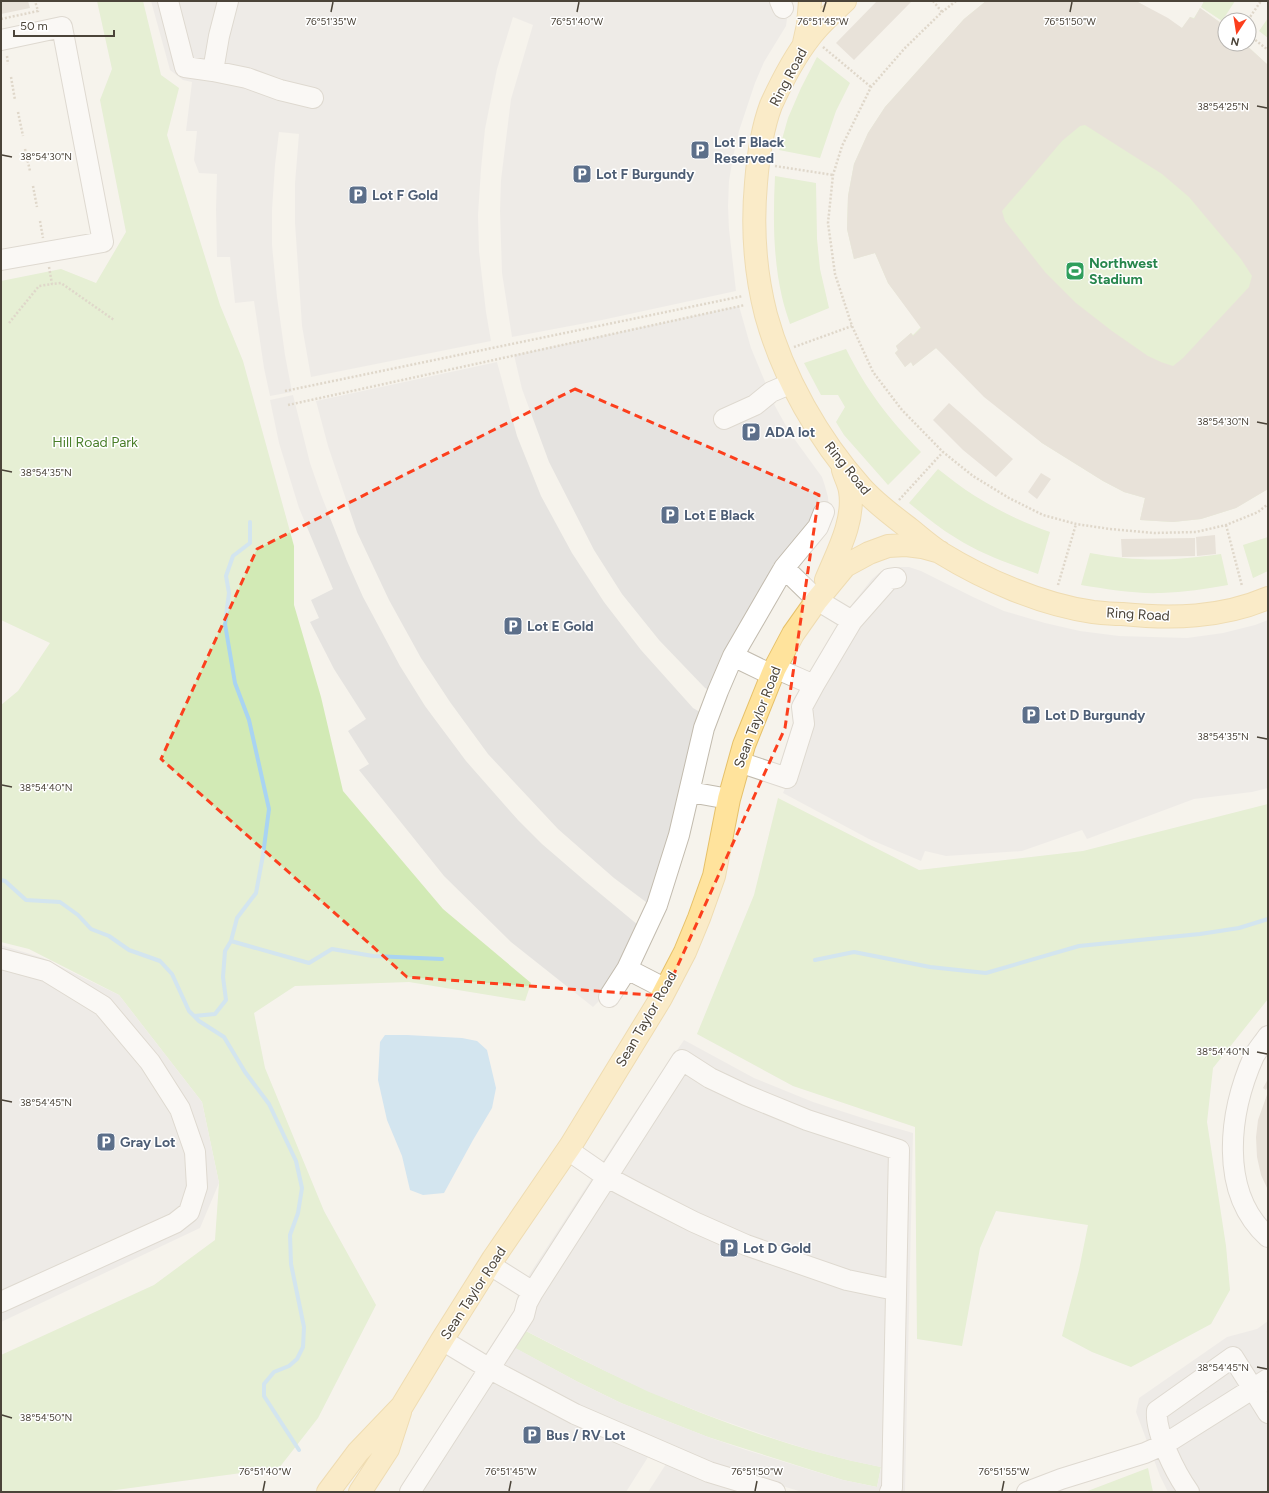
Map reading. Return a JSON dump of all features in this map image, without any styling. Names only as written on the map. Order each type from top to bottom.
[{"type":"main road","points":[[810,1],[808,24],[812,47]]},
{"type":"main road","name":"Ring Road","points":[[844,1],[810,37],[812,47],[784,78],[770,108],[758,156],[754,206],[756,263],[766,315],[792,383],[806,410],[837,457],[862,488],[883,508],[940,552],[976,572],[1028,595],[1056,604],[1091,612],[1156,618],[1209,615],[1256,603],[1268,598]]},
{"type":"main road","name":"Sean Taylor Road","points":[[817,600],[839,550],[846,530],[851,508],[850,491],[837,457]]},
{"type":"main road","name":"Sean Taylor Road","points":[[328,1492],[358,1452],[402,1406],[490,1265],[568,1150],[666,989],[690,938],[714,876],[729,799],[744,745],[773,671],[793,634],[817,600],[845,566],[869,553],[888,546],[906,545],[922,547],[940,552]]},
{"type":"main road","name":"Sean Taylor Road","points":[[360,1492],[388,1449],[402,1406]]},
{"type":"main road","points":[[369,1492],[388,1449]]},
{"type":"lane","points":[[168,1],[185,67],[247,78],[280,90],[313,98]]},
{"type":"lane","points":[[213,71],[219,36],[228,1]]},
{"type":"lane","points":[[1,40],[62,28],[103,242],[1,260]]},
{"type":"lane","points":[[724,419],[755,405],[771,392],[792,383]]},
{"type":"lane","points":[[609,997],[627,969],[657,905],[680,835],[704,728],[718,691],[734,656],[784,568],[818,527],[824,512]]},
{"type":"lane","points":[[784,568],[817,600],[852,621]]},
{"type":"lane","points":[[739,762],[787,778],[804,724],[802,708],[814,685],[852,621],[889,579],[896,578]]},
{"type":"lane","points":[[734,656],[814,685]]},
{"type":"lane","points":[[690,792],[729,799]]},
{"type":"lane","points":[[1,959],[46,971],[103,1006],[150,1062],[180,1109],[196,1152],[197,1187],[189,1212],[175,1223],[1,1302]]},
{"type":"lane","points":[[627,969],[666,989]]},
{"type":"lane","points":[[1268,1036],[1255,1055],[1240,1096],[1233,1134],[1236,1184],[1246,1206],[1260,1230],[1268,1237]]},
{"type":"lane","points":[[410,1492],[524,1315],[527,1303],[533,1292],[682,1060],[710,1078],[746,1095],[807,1120],[899,1150],[892,1488],[890,1492]]},
{"type":"lane","points":[[568,1150],[607,1177],[694,1222],[746,1245],[847,1280],[895,1290]]},
{"type":"lane","points":[[490,1265],[533,1292]]},
{"type":"lane","points":[[442,1340],[490,1369],[575,1414],[708,1472],[775,1492]]},
{"type":"lane","points":[[1189,1492],[1179,1478],[1165,1444],[1156,1419],[1157,1411],[1233,1357],[1260,1384],[1268,1413]]},
{"type":"lane","points":[[1027,1492],[1061,1479],[1145,1453],[1165,1444],[1260,1384]]},
{"type":"path","points":[[1,19],[38,11],[35,1]]},
{"type":"path","points":[[933,1],[942,12]]},
{"type":"path","points":[[956,1],[942,12],[905,48],[871,87],[842,146],[833,175],[828,224],[835,274],[852,326],[873,372],[902,410],[942,452],[973,476],[1009,498],[1043,514],[1076,524],[1110,529],[1154,533],[1196,532],[1226,525],[1258,512],[1268,504]]},
{"type":"path","points":[[1253,12],[1260,1]]},
{"type":"path","points":[[1257,41],[1268,50]]},
{"type":"path","points":[[812,47],[871,87]]},
{"type":"path","points":[[11,77],[15,100]]},
{"type":"path","points":[[18,112],[23,136]]},
{"type":"path","points":[[25,149],[30,171]]},
{"type":"path","points":[[773,165],[833,175]]},
{"type":"path","points":[[33,186],[37,207]]},
{"type":"path","points":[[40,221],[44,243]]},
{"type":"path","points":[[48,263],[52,284]]},
{"type":"path","points":[[9,323],[39,286],[61,283],[114,320]]},
{"type":"path","points":[[285,391],[743,296]]},
{"type":"path","points":[[288,404],[745,305]]},
{"type":"path","points":[[794,347],[852,326]]},
{"type":"path","points":[[898,500],[942,452]]},
{"type":"path","points":[[1058,585],[1076,524]]},
{"type":"path","points":[[1226,525],[1242,586]]},
{"type":"highlighted area","points":[[575,389],[819,495],[785,728],[664,996],[407,977],[161,759],[257,549]]},
{"type":"green space","name":"Hill Road Park","points":[[97,1],[143,1],[161,75],[179,88],[167,135],[220,305],[243,361],[294,546],[294,605],[321,697],[343,791],[443,909],[531,983],[525,1001],[409,982],[295,986],[254,1013],[265,1068],[324,1211],[376,1305],[318,1418],[279,1468],[101,1492],[1,1491],[1,1355],[154,1285],[215,1240],[219,1183],[202,1102],[119,995],[29,949],[1,942],[1,705],[18,691],[50,643],[1,620],[1,281],[61,269],[96,283],[126,232],[100,100],[112,69]]},
{"type":"green space","name":"Northwest Stadium","points":[[986,1],[1136,1],[1182,28],[1190,17],[1194,18],[1200,8],[1217,20],[1217,52],[1254,52],[1268,65],[1268,489],[1236,508],[1201,519],[1173,522],[1140,520],[1145,498],[1124,492],[1103,481],[1042,443],[936,348],[913,366],[911,362],[905,367],[895,353],[898,350],[896,346],[911,333],[913,335],[921,327],[888,283],[875,253],[854,259],[847,229],[848,196],[854,164],[868,133],[885,107],[964,19]]},
{"type":"green space","points":[[1204,1],[1235,1],[1228,12],[1217,12],[1217,18],[1201,7]]},
{"type":"green space","points":[[1268,18],[1268,38],[1259,31]]},
{"type":"green space","points":[[817,57],[850,83],[836,111],[820,158],[779,150],[788,118]]},
{"type":"green space","points":[[775,176],[816,183],[817,239],[820,269],[829,308],[790,324],[782,297],[775,252]]},
{"type":"green space","points":[[846,349],[862,378],[879,404],[921,452],[888,485],[844,435],[836,422],[845,407],[838,395],[821,395],[804,363]]},
{"type":"green space","points":[[938,469],[965,490],[993,507],[1021,521],[1050,532],[1038,574],[975,549],[938,526],[909,503]]},
{"type":"green space","points":[[1268,537],[1268,571],[1253,578],[1243,545]]},
{"type":"green space","points":[[1090,553],[1124,558],[1156,560],[1221,554],[1228,585],[1170,593],[1141,593],[1081,585]]},
{"type":"green space","points":[[778,798],[919,870],[1083,851],[1268,804],[1268,999],[1213,1068],[1207,1122],[1226,1246],[1230,1290],[1211,1324],[1131,1367],[1092,1352],[1062,1336],[1079,1270],[1088,1225],[996,1211],[980,1248],[962,1346],[917,1339],[915,1127],[793,1086],[697,1034],[754,895]]},
{"type":"green space","points":[[520,1328],[607,1372],[696,1411],[787,1443],[881,1467],[877,1487],[843,1480],[708,1437],[621,1403],[509,1345]]},
{"type":"green space","points":[[1148,1468],[1153,1492],[1085,1492]]},
{"type":"shaded area","points":[[151,1],[787,1],[788,12],[786,26],[764,62],[755,83],[739,131],[733,157],[729,181],[728,206],[736,291],[602,320],[512,337],[502,273],[500,211],[501,180],[511,99],[533,25],[513,17],[497,69],[485,129],[481,169],[478,215],[479,251],[491,341],[311,377],[302,326],[295,223],[295,183],[299,134],[279,132],[272,210],[272,245],[277,297],[292,392],[270,396],[264,368],[254,301],[235,303],[230,257],[217,257],[217,174],[199,173],[194,160],[197,131],[186,131],[192,82],[183,80],[170,70]]},
{"type":"shaded area","name":"Lot E Black","points":[[739,306],[751,348],[775,406],[790,433],[822,477],[828,497],[829,513],[799,557],[721,696],[705,688],[659,640],[622,594],[594,550],[549,462],[522,389],[514,355]]},
{"type":"shaded area","name":"Lot E Gold","points":[[497,362],[517,436],[541,496],[572,553],[604,602],[641,650],[693,708],[712,719],[662,911],[646,902],[614,878],[558,829],[488,754],[450,702],[421,658],[389,600],[357,532],[328,446],[316,401]]},
{"type":"shaded area","points":[[293,395],[310,463],[347,561],[363,597],[400,666],[425,706],[466,761],[518,820],[542,844],[650,935],[602,998],[593,1007],[511,942],[444,876],[359,770],[369,764],[348,731],[366,719],[334,669],[310,622],[319,618],[311,600],[333,589],[299,508],[279,443],[270,400]]},
{"type":"shaded area","name":"Lot D Burgundy","points":[[898,567],[909,567],[921,571],[1004,611],[1080,631],[1119,636],[1187,638],[1223,633],[1268,620],[1268,788],[1252,792],[1194,799],[1087,839],[1082,830],[1022,851],[946,856],[925,851],[921,861],[869,839],[783,793],[787,784],[802,688],[824,648],[853,603],[872,579],[879,573]]},
{"type":"shaded area","name":"Gray Lot","points":[[1,945],[43,958],[119,995],[202,1102],[219,1183],[200,1228],[1,1322]]},
{"type":"shaded area","name":"Lot D Gold","points":[[684,1040],[754,1078],[813,1102],[913,1133],[905,1492],[802,1492],[747,1475],[682,1452],[582,1409],[485,1355],[516,1307],[518,1292],[631,1118]],"holes":[[[520,1328],[649,1392],[707,1415],[778,1440],[817,1452],[881,1467],[877,1487],[843,1480],[708,1437],[621,1403],[578,1382],[510,1345]]]},
{"type":"shaded area","points":[[1268,1321],[1268,1492],[1168,1492],[1160,1476],[1136,1412],[1139,1398],[1227,1337],[1257,1329]]},
{"type":"shaded area","name":"Bus / RV Lot","points":[[495,1380],[650,1454],[626,1492],[422,1492]]},
{"type":"shaded area","points":[[668,1461],[752,1492],[648,1492]]},
{"type":"water","points":[[385,1035],[462,1038],[477,1041],[487,1050],[496,1088],[492,1108],[444,1193],[423,1195],[410,1190],[402,1156],[387,1120],[378,1080],[380,1042]]},
{"type":"building","points":[[1,1],[28,1],[30,8],[1,14]]},
{"type":"building","points":[[877,1],[912,1],[854,60],[836,43]]},
{"type":"building","name":"Northwest Stadium","points":[[986,1],[1136,1],[1168,18],[1182,28],[1190,17],[1194,19],[1200,8],[1217,20],[1217,52],[1254,52],[1268,65],[1268,489],[1236,508],[1201,519],[1173,522],[1140,520],[1145,498],[1124,492],[1103,481],[1042,443],[984,397],[936,348],[913,366],[911,362],[905,367],[895,353],[898,350],[896,346],[911,333],[913,336],[921,328],[888,283],[875,253],[854,259],[847,229],[848,196],[854,164],[868,133],[885,107],[964,19]],"holes":[[[1085,125],[1162,174],[1189,197],[1241,259],[1252,276],[1249,287],[1183,358],[1173,366],[1148,356],[1112,331],[1076,303],[1045,272],[1005,221],[1002,211],[1062,141],[1080,126]]]},
{"type":"building","points":[[949,403],[1013,459],[996,477],[963,450],[933,420]]},
{"type":"building","points":[[1041,473],[1051,479],[1037,499],[1028,492]]},
{"type":"building","points":[[1215,535],[1216,554],[1197,556],[1196,537]]},
{"type":"building","points":[[1195,538],[1195,556],[1122,557],[1121,539]]},
{"type":"building","points":[[1268,1079],[1268,1086],[1266,1090],[1263,1088]]},
{"type":"building","points":[[1268,1092],[1268,1190],[1261,1175],[1257,1157],[1256,1137],[1258,1120]]},
{"type":"waterway","points":[[231,941],[237,918],[256,893],[269,809],[249,720],[235,683],[225,624],[229,593],[226,576],[233,556],[250,543],[250,522]]},
{"type":"waterway","points":[[1,880],[5,881],[26,900],[60,902],[78,915],[91,929],[109,936],[129,950],[160,961],[172,974],[189,1011],[199,1021],[224,1037],[245,1072],[269,1104],[296,1161],[302,1188],[298,1213],[290,1235],[291,1264],[304,1327],[303,1347],[297,1359],[289,1366],[274,1372],[264,1384],[264,1396],[299,1450]]},
{"type":"waterway","points":[[815,960],[854,952],[930,967],[986,973],[1079,946],[1200,934],[1239,928],[1268,919]]},
{"type":"waterway","points":[[194,1016],[215,1014],[226,1000],[223,977],[225,951],[231,941],[309,963],[332,949],[373,956],[442,959]]},
{"type":"place","name":"Lot F Black Reserved","points":[[700,150]]},
{"type":"place","name":"Lot F Burgundy","points":[[582,174]]},
{"type":"place","name":"Lot F Gold","points":[[358,195]]},
{"type":"place","name":"Northwest Stadium","points":[[1075,271]]},
{"type":"place","name":"ADA lot","points":[[751,432]]},
{"type":"place","name":"Lot E Black","points":[[670,515]]},
{"type":"place","name":"Lot E Gold","points":[[513,626]]},
{"type":"place","name":"Lot D Burgundy","points":[[1031,715]]},
{"type":"place","name":"Gray Lot","points":[[106,1142]]},
{"type":"place","name":"Lot D Gold","points":[[729,1248]]},
{"type":"place","name":"Bus / RV Lot","points":[[532,1435]]}]
